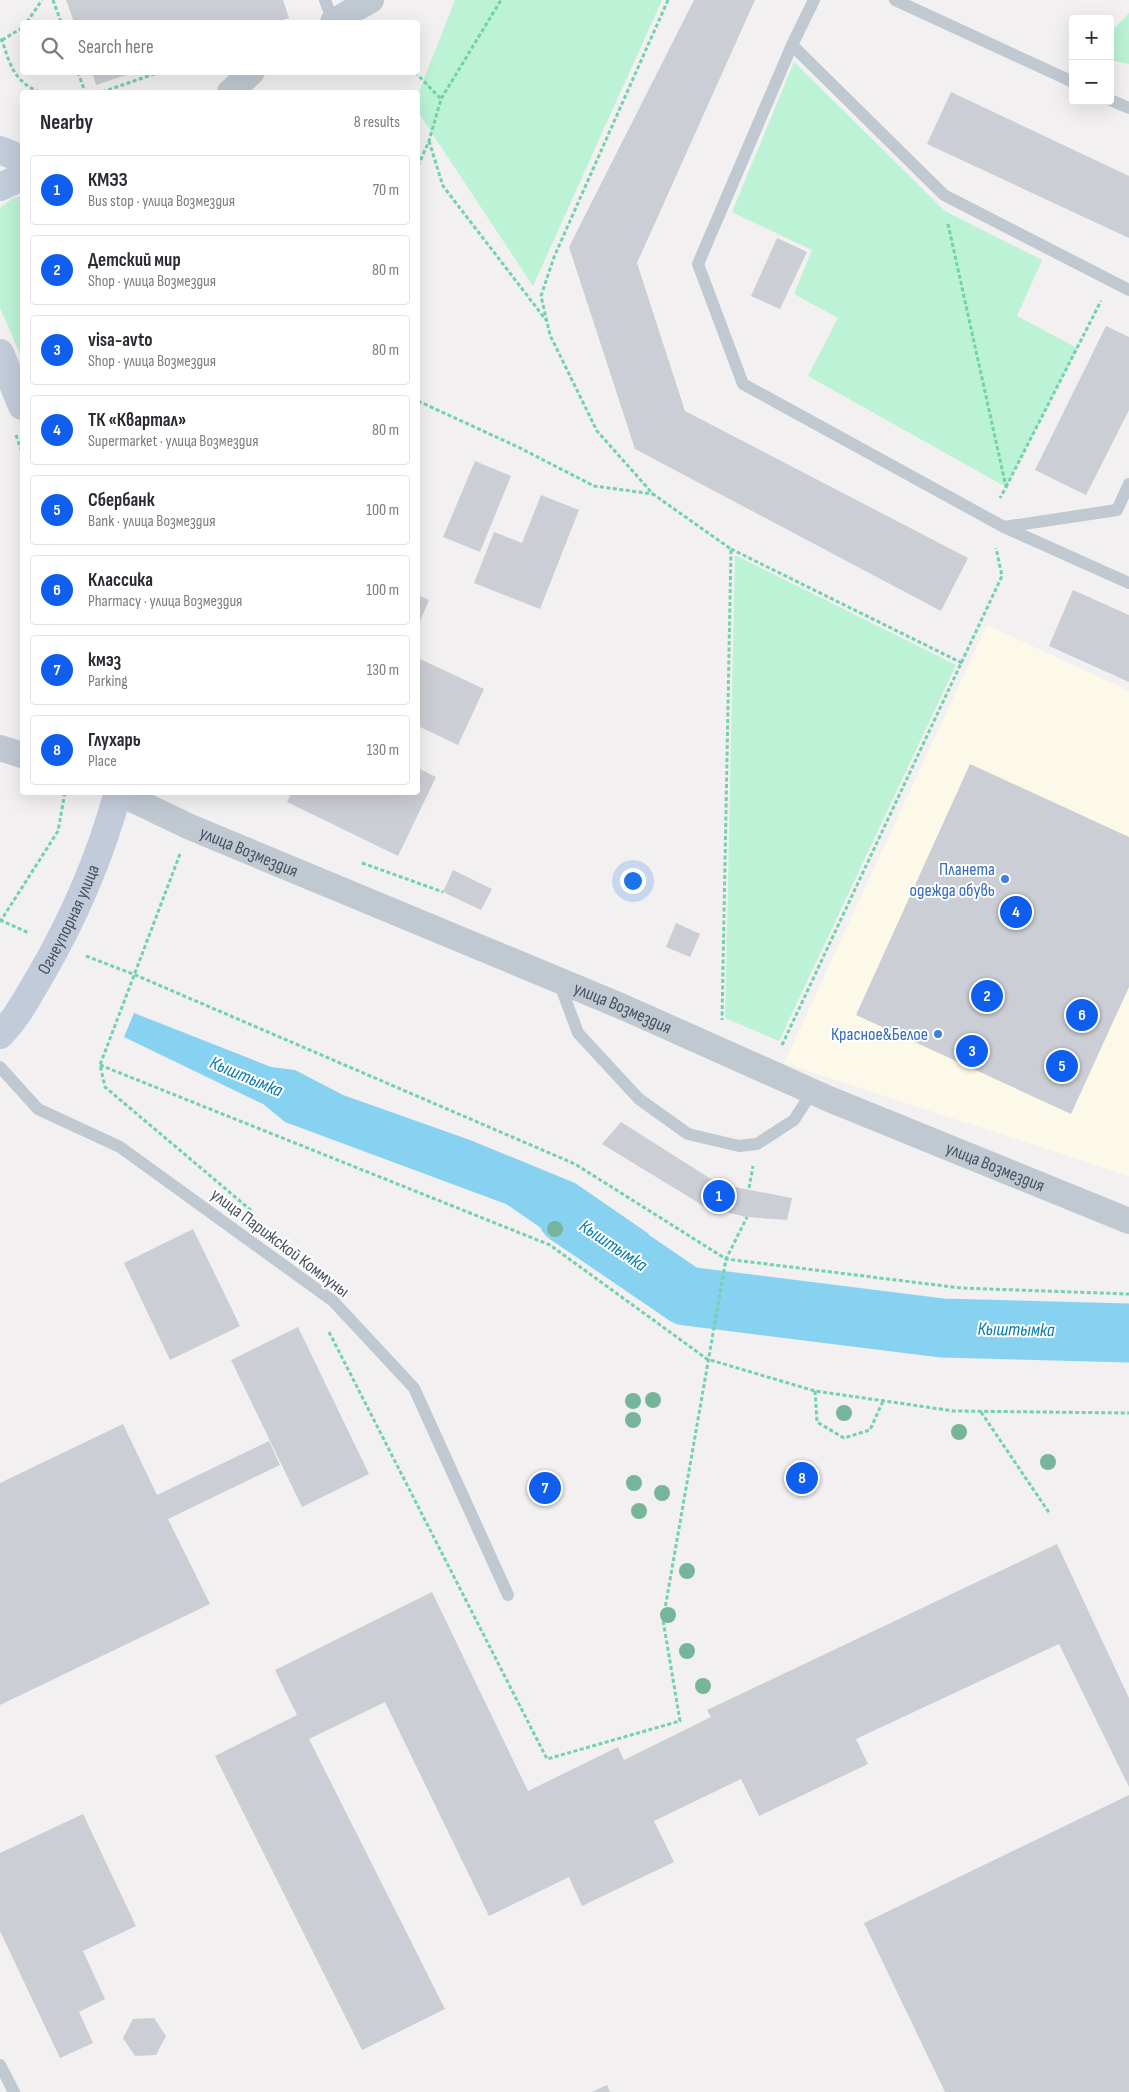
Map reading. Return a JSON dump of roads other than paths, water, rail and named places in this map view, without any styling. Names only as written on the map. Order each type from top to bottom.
[{"type":"main road","points":[[0,150],[20,158]]},
{"type":"main road","points":[[0,187],[20,178]]},
{"type":"main road","points":[[0,353],[20,401]]},
{"type":"main road","name":"Огнеупорная улица","points":[[0,1035],[13,1022],[58,946],[92,873],[117,795]]},
{"type":"street","points":[[336,20],[371,0]]},
{"type":"street","points":[[0,748],[20,754]]},
{"type":"street","name":"улица Возмездия","points":[[122,795],[190,827],[559,982],[624,1007],[812,1092],[1129,1221]]},
{"type":"lane","points":[[325,0],[332,20]]},
{"type":"lane","points":[[814,0],[792,45],[698,264],[743,384],[1004,527],[1129,583]]},
{"type":"lane","points":[[895,0],[1069,80]]},
{"type":"lane","points":[[792,45],[944,195],[1129,290]]},
{"type":"lane","points":[[1114,102],[1129,108]]},
{"type":"lane","points":[[1004,527],[1117,510],[1129,484]]},
{"type":"lane","points":[[559,982],[578,1033],[638,1099],[688,1134],[739,1146],[757,1144],[794,1120],[812,1092]]},
{"type":"lane","name":"улица Парижской Коммуны","points":[[0,1067],[38,1110],[120,1147],[333,1301],[414,1388],[508,1595]]},
{"type":"lane","points":[[0,2066],[14,2092]]},
{"type":"water","points":[[134,1013],[271,1067],[295,1070],[343,1095],[470,1140],[575,1183],[649,1234],[623,1278],[598,1267],[506,1204],[285,1122],[263,1104],[124,1037]]},
{"type":"waterway","name":"Кыштымка","points":[[567,1215],[686,1296],[942,1328],[1129,1333]]},
{"type":"place","name":"Планета одежда обувь","points":[[1005,879]]},
{"type":"place","name":"ТК «Квартал»","points":[[1016,912]]},
{"type":"place","name":"Детский мир","points":[[987,996]]},
{"type":"place","name":"Классика","points":[[1082,1015]]},
{"type":"place","name":"Красное&Белое","points":[[938,1034]]},
{"type":"place","name":"visa-avto","points":[[972,1051]]},
{"type":"place","name":"Сбербанк","points":[[1062,1066]]},
{"type":"place","name":"КМЭЗ","points":[[719,1196]]},
{"type":"place","name":"Глухарь","points":[[802,1478]]},
{"type":"place","name":"кмэз","points":[[545,1488]]}]
